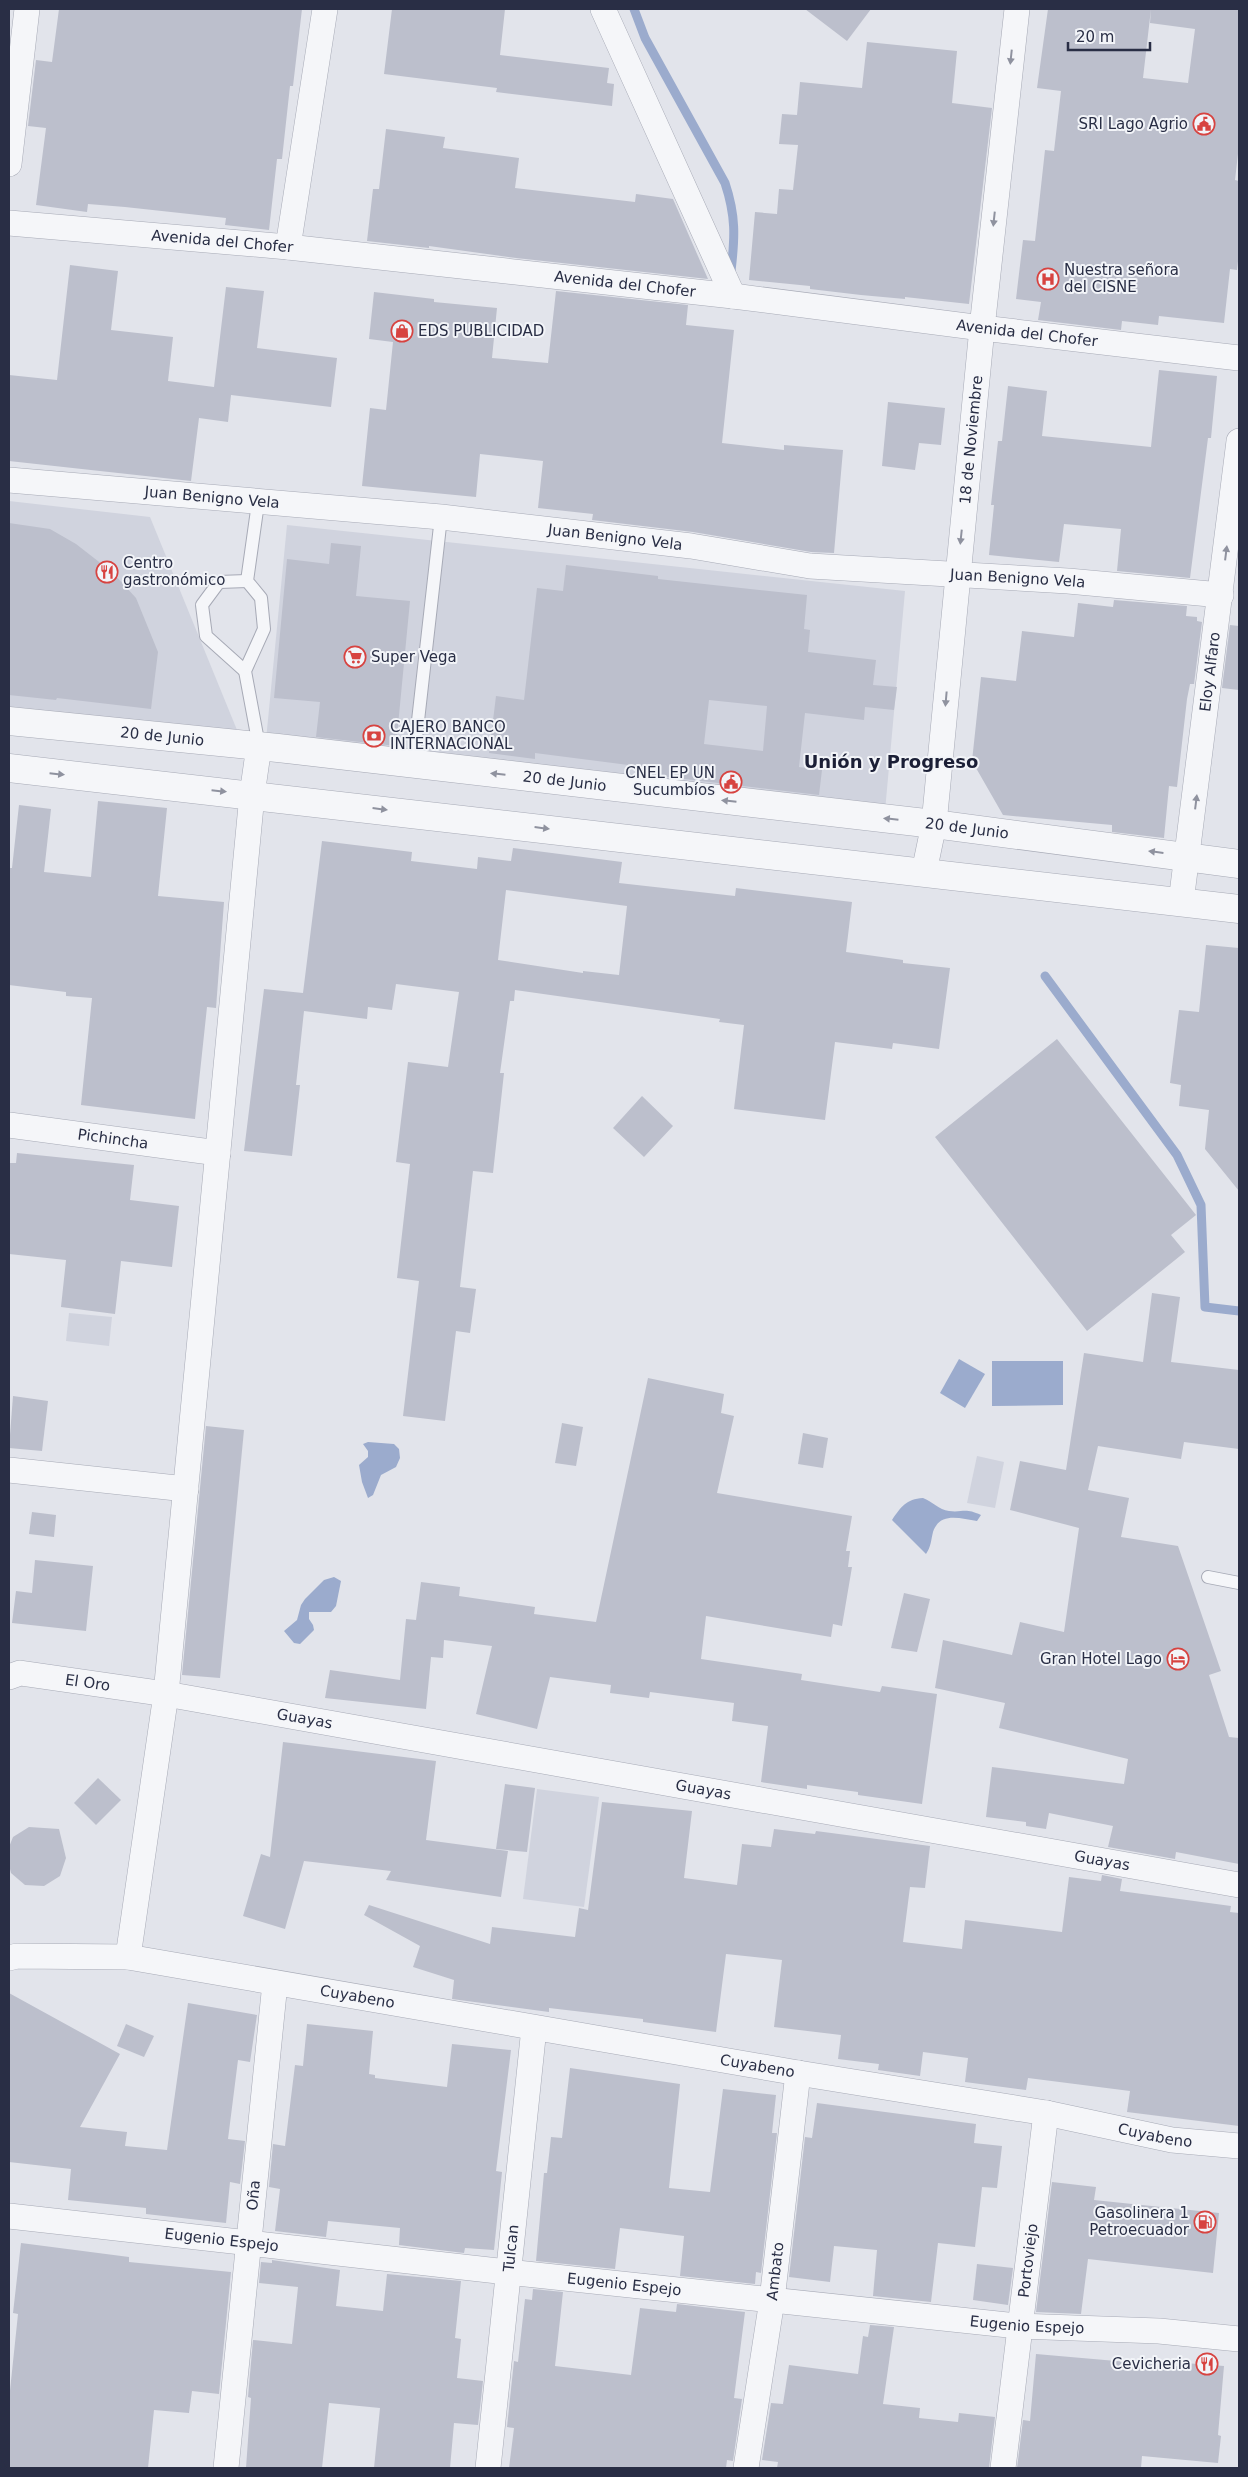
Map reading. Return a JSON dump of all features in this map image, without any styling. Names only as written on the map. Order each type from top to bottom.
[{"type":"street","points":[[9,164],[27,9]]},
{"type":"street","points":[[288,247],[325,9]]},
{"type":"street","points":[[603,9],[733,296]]},
{"type":"street","name":"18 de Noviembre","points":[[924,872],[934,824],[982,328],[1017,9]]},
{"type":"street","name":"Avenida del Chofer","points":[[9,223],[288,247],[733,296],[1239,358]]},
{"type":"street","name":"Eloy Alfaro","points":[[1181,902],[1189,856],[1239,441]]},
{"type":"street","name":"Juan Benigno Vela","points":[[9,480],[258,503],[441,517],[691,546],[810,566],[958,574],[1221,595]]},
{"type":"street","name":"20 de Junio","points":[[9,721],[259,746],[934,824],[1239,864]]},
{"type":"street","points":[[128,1957],[166,1694],[252,795],[259,746]]},
{"type":"street","points":[[9,768],[1239,909]]},
{"type":"street","name":"Pichincha","points":[[9,1125],[218,1153]]},
{"type":"street","points":[[9,1470],[186,1490]]},
{"type":"street","name":"El Oro","points":[[9,1676],[20,1672],[166,1694]]},
{"type":"street","name":"Guayas","points":[[166,1694],[1239,1885]]},
{"type":"street","name":"Cuyabeno","points":[[9,1958],[17,1956],[128,1957],[798,2073],[1046,2113],[1172,2140],[1239,2146]]},
{"type":"street","name":"Oña","points":[[226,2468],[275,1983]]},
{"type":"street","name":"Tulcan","points":[[488,2468],[534,2028]]},
{"type":"street","name":"Ambato","points":[[746,2468],[772,2300],[798,2073]]},
{"type":"street","name":"Portoviejo","points":[[1003,2468],[1018,2326],[1046,2113]]},
{"type":"street","name":"Eugenio Espejo","points":[[9,2216],[508,2272],[1018,2326],[1158,2331],[1239,2339]]},
{"type":"lane","points":[[258,503],[247,581],[261,598],[264,629],[245,671],[259,746]]},
{"type":"lane","points":[[412,764],[441,517]]},
{"type":"lane","points":[[245,671],[206,636],[202,605],[220,582],[247,581]]},
{"type":"lane","points":[[1208,1577],[1239,1583]]},
{"type":"shaded area","points":[[9,501],[150,517],[237,730],[9,707]]},
{"type":"shaded area","points":[[287,525],[905,591],[885,811],[266,740]]},
{"type":"shaded area","points":[[69,1313],[112,1317],[109,1346],[66,1341]]},
{"type":"shaded area","points":[[977,1456],[1004,1462],[995,1508],[967,1503]]},
{"type":"shaded area","points":[[537,1789],[599,1797],[584,1907],[523,1899]]},
{"type":"water","points":[[959,1359],[985,1374],[965,1408],[940,1393]]},
{"type":"water","points":[[992,1361],[1063,1361],[1063,1405],[992,1406]]},
{"type":"water","points":[[368,1442],[394,1444],[399,1449],[400,1458],[396,1467],[381,1475],[373,1495],[368,1498],[362,1482],[359,1465],[368,1457],[368,1451],[363,1444]]},
{"type":"water","points":[[923,1498],[945,1510],[967,1511],[981,1515],[977,1521],[952,1518],[941,1521],[936,1525],[926,1554],[892,1520],[904,1504]]},
{"type":"water","points":[[334,1577],[341,1581],[336,1606],[331,1612],[309,1612],[309,1619],[314,1630],[300,1644],[294,1643],[284,1631],[297,1620],[301,1605],[305,1599],[324,1580]]},
{"type":"building","points":[[59,9],[302,9],[293,86],[290,86],[282,159],[277,159],[269,230],[225,225],[226,218],[125,207],[88,204],[87,212],[36,205],[46,128],[28,126],[36,60],[52,62]]},
{"type":"building","points":[[392,9],[505,9],[500,55],[609,68],[607,83],[614,84],[612,106],[496,92],[497,88],[384,74]]},
{"type":"building","points":[[805,9],[871,9],[847,41]]},
{"type":"building","points":[[1048,9],[1151,9],[1239,9],[1239,145],[1235,180],[1239,181],[1239,253],[1237,270],[1230,269],[1224,323],[1159,316],[1158,325],[1122,321],[1121,330],[1038,320],[1041,302],[1016,299],[1023,240],[1035,241],[1045,150],[1054,151],[1061,91],[1037,88]],"holes":[[[1151,9],[1150,23],[1195,29],[1188,83],[1143,78]]]},
{"type":"building","points":[[867,42],[957,51],[952,103],[992,108],[969,304],[905,297],[905,299],[861,295],[810,289],[810,286],[749,280],[755,212],[777,214],[779,189],[793,190],[798,145],[779,144],[782,114],[797,115],[800,82],[862,88]]},
{"type":"building","points":[[386,129],[445,137],[443,148],[519,158],[515,188],[635,202],[636,194],[673,199],[708,279],[516,258],[429,246],[429,248],[367,241],[373,189],[379,189]]},
{"type":"building","points":[[70,265],[118,271],[111,330],[173,337],[168,381],[214,387],[226,287],[264,291],[257,348],[337,358],[331,407],[231,395],[228,422],[199,418],[191,481],[9,461],[9,375],[57,380]]},
{"type":"building","points":[[556,291],[688,305],[686,325],[734,330],[722,443],[784,450],[784,445],[843,450],[834,553],[811,552],[693,532],[592,520],[593,514],[538,508],[543,461],[480,454],[476,497],[362,486],[370,408],[386,410],[393,342],[369,339],[374,292],[434,299],[434,302],[497,308],[492,358],[548,363]]},
{"type":"building","points":[[1159,370],[1217,376],[1211,438],[1208,438],[1190,578],[1117,571],[1121,529],[1064,524],[1059,562],[989,555],[994,505],[991,505],[998,441],[1002,441],[1008,386],[1047,391],[1042,436],[1151,447]]},
{"type":"building","points":[[888,402],[945,408],[941,445],[919,443],[915,470],[882,466]]},
{"type":"building","points":[[9,523],[50,529],[76,544],[112,572],[136,598],[158,652],[151,709],[57,698],[56,700],[9,695]]},
{"type":"building","points":[[331,543],[361,546],[356,596],[410,601],[396,746],[316,737],[320,702],[274,698],[287,559],[329,564]]},
{"type":"building","points":[[566,565],[658,576],[658,579],[807,595],[804,629],[810,630],[808,652],[876,660],[873,685],[897,687],[894,710],[865,707],[864,720],[805,713],[799,767],[822,770],[819,795],[643,774],[644,767],[535,753],[535,759],[489,753],[496,696],[524,700],[537,588],[563,591]],"holes":[[[709,700],[767,706],[763,751],[704,744]]]},
{"type":"building","points":[[1114,600],[1187,606],[1186,616],[1197,617],[1197,621],[1202,622],[1194,684],[1190,684],[1187,699],[1177,787],[1169,786],[1164,838],[1112,832],[1112,825],[1003,815],[972,761],[981,677],[1016,681],[1022,631],[1074,637],[1078,603],[1113,607]]},
{"type":"building","points":[[1230,625],[1239,626],[1239,690],[1222,688]]},
{"type":"building","points":[[98,801],[167,808],[158,896],[224,902],[216,1008],[207,1007],[195,1119],[81,1105],[92,998],[66,996],[66,992],[9,985],[9,868],[12,868],[19,805],[51,809],[44,872],[91,877]]},
{"type":"building","points":[[322,841],[412,852],[411,861],[477,869],[478,857],[511,861],[513,848],[622,862],[619,883],[735,896],[736,888],[852,902],[846,952],[903,960],[903,963],[950,968],[939,1049],[893,1043],[892,1049],[835,1042],[825,1120],[734,1109],[744,1025],[719,1022],[720,1019],[515,990],[514,1001],[510,1001],[500,1073],[504,1073],[493,1173],[473,1171],[460,1287],[476,1289],[470,1333],[456,1331],[445,1421],[403,1416],[419,1281],[397,1278],[410,1164],[396,1162],[408,1062],[448,1067],[459,992],[396,984],[392,1010],[368,1007],[367,1019],[304,1011],[296,1085],[300,1085],[292,1156],[244,1151],[264,989],[303,993]],"holes":[[[506,890],[627,906],[619,975],[583,971],[583,973],[498,960]]]},
{"type":"building","points":[[1206,945],[1239,948],[1239,1191],[1205,1149],[1209,1110],[1179,1106],[1181,1085],[1170,1083],[1179,1010],[1199,1012]]},
{"type":"building","points":[[1057,1039],[1196,1215],[1171,1235],[1185,1252],[1087,1331],[935,1137]]},
{"type":"building","points":[[642,1096],[673,1126],[644,1157],[613,1128]]},
{"type":"building","points":[[17,1153],[134,1165],[130,1200],[179,1206],[172,1267],[121,1261],[115,1314],[61,1307],[66,1260],[9,1254],[9,1163],[16,1163]]},
{"type":"building","points":[[1152,1293],[1180,1297],[1171,1362],[1239,1370],[1239,1449],[1184,1442],[1181,1459],[1098,1446],[1088,1490],[1129,1498],[1121,1537],[1178,1546],[1221,1671],[1209,1675],[1229,1737],[1239,1738],[1239,1864],[1176,1852],[1175,1859],[1108,1847],[1113,1826],[1049,1813],[1046,1829],[1026,1826],[1026,1822],[986,1817],[992,1767],[1124,1784],[1128,1759],[999,1728],[1005,1703],[935,1688],[943,1640],[1012,1655],[1020,1622],[1064,1632],[1079,1528],[1010,1510],[1020,1461],[1066,1470],[1084,1353],[1143,1362]]},
{"type":"building","points":[[648,1378],[724,1394],[721,1413],[734,1416],[717,1493],[852,1516],[846,1551],[850,1551],[848,1567],[852,1567],[842,1626],[833,1624],[831,1637],[706,1616],[701,1659],[802,1674],[801,1680],[880,1692],[882,1686],[937,1694],[922,1804],[858,1795],[858,1792],[807,1785],[807,1789],[761,1782],[768,1726],[732,1721],[734,1703],[650,1692],[649,1698],[610,1693],[611,1685],[550,1677],[537,1729],[476,1714],[492,1646],[444,1640],[443,1658],[431,1657],[426,1709],[325,1698],[330,1670],[400,1680],[406,1619],[416,1620],[421,1582],[460,1587],[459,1596],[535,1607],[534,1614],[596,1622]]},
{"type":"building","points":[[13,1396],[48,1401],[42,1451],[9,1448]]},
{"type":"building","points":[[562,1423],[583,1427],[576,1466],[555,1463]]},
{"type":"building","points":[[206,1426],[244,1430],[220,1678],[182,1675]]},
{"type":"building","points":[[803,1433],[828,1438],[823,1468],[798,1464]]},
{"type":"building","points":[[32,1512],[56,1515],[54,1537],[29,1534]]},
{"type":"building","points":[[35,1560],[93,1566],[86,1631],[12,1623],[16,1591],[32,1593]]},
{"type":"building","points":[[904,1593],[930,1599],[917,1652],[891,1648]]},
{"type":"building","points":[[283,1742],[436,1761],[426,1840],[508,1851],[501,1897],[386,1880],[391,1871],[304,1861],[285,1929],[243,1916],[261,1854],[270,1857]]},
{"type":"building","points":[[98,1778],[121,1800],[96,1825],[74,1803]]},
{"type":"building","points":[[505,1784],[535,1788],[527,1852],[496,1849]]},
{"type":"building","points":[[602,1802],[692,1811],[684,1878],[737,1885],[742,1844],[771,1847],[774,1829],[815,1834],[816,1831],[930,1846],[925,1888],[910,1887],[903,1942],[962,1949],[965,1920],[1062,1932],[1069,1877],[1101,1881],[1102,1875],[1122,1879],[1120,1891],[1231,1906],[1230,1912],[1239,1913],[1239,2126],[1127,2112],[1130,2091],[1028,2078],[1026,2090],[965,2082],[968,2058],[923,2052],[920,2076],[878,2070],[879,2064],[838,2059],[841,2035],[774,2027],[782,1960],[726,1954],[716,2032],[643,2022],[643,2019],[549,2008],[549,2012],[452,1999],[454,1980],[413,1967],[420,1946],[364,1915],[369,1905],[490,1944],[492,1927],[575,1937],[579,1908],[588,1910]]},
{"type":"building","points":[[29,1827],[59,1829],[66,1858],[60,1876],[44,1886],[25,1885],[11,1873],[9,1847],[13,1837]]},
{"type":"building","points":[[9,1993],[120,2054],[80,2127],[127,2132],[125,2146],[167,2150],[188,2003],[257,2015],[250,2062],[238,2060],[228,2139],[245,2141],[240,2184],[230,2182],[226,2223],[146,2214],[146,2208],[68,2200],[71,2169],[9,2162]]},
{"type":"building","points":[[126,2024],[154,2036],[144,2057],[117,2046]]},
{"type":"building","points":[[307,2024],[373,2031],[369,2074],[375,2075],[375,2078],[447,2087],[452,2044],[511,2050],[496,2171],[502,2172],[494,2250],[465,2248],[464,2253],[399,2245],[400,2228],[328,2221],[326,2237],[275,2231],[280,2189],[269,2187],[273,2144],[285,2146],[295,2065],[303,2066]]},
{"type":"building","points":[[570,2068],[680,2084],[669,2188],[710,2192],[723,2089],[776,2095],[772,2133],[777,2133],[761,2273],[756,2272],[755,2284],[680,2276],[684,2236],[620,2228],[615,2269],[536,2261],[544,2173],[547,2173],[551,2137],[562,2138]]},
{"type":"building","points":[[817,2103],[976,2124],[974,2143],[1002,2146],[997,2188],[982,2187],[975,2247],[938,2243],[931,2302],[873,2296],[877,2250],[834,2246],[830,2282],[789,2277],[805,2137],[812,2138]]},
{"type":"building","points":[[1052,2182],[1096,2187],[1094,2200],[1219,2213],[1213,2273],[1088,2259],[1081,2314],[1036,2312]]},
{"type":"building","points":[[21,2243],[129,2257],[129,2262],[231,2272],[219,2394],[192,2391],[189,2413],[154,2410],[148,2468],[9,2468],[9,2400],[18,2314],[13,2313]]},
{"type":"building","points":[[272,2260],[340,2270],[336,2306],[383,2311],[387,2274],[461,2281],[455,2338],[461,2339],[457,2378],[483,2381],[478,2425],[454,2423],[450,2468],[374,2468],[380,2408],[329,2403],[322,2468],[246,2468],[251,2398],[248,2397],[253,2340],[292,2344],[298,2287],[259,2283],[261,2262],[272,2263]]},
{"type":"building","points":[[977,2264],[1013,2268],[1008,2305],[973,2300]]},
{"type":"building","points":[[533,2289],[563,2292],[555,2366],[631,2375],[640,2308],[676,2312],[677,2304],[745,2312],[734,2398],[742,2399],[733,2461],[727,2460],[726,2468],[509,2468],[514,2428],[507,2427],[514,2361],[518,2362],[525,2299],[532,2300]]},
{"type":"building","points":[[870,2325],[894,2327],[883,2404],[920,2408],[919,2418],[958,2422],[959,2413],[995,2417],[989,2468],[777,2468],[778,2462],[762,2460],[771,2403],[783,2404],[789,2365],[858,2374],[863,2336],[868,2337]]},
{"type":"building","points":[[1036,2354],[1185,2367],[1185,2363],[1224,2366],[1218,2435],[1221,2436],[1218,2463],[1142,2456],[1141,2468],[1017,2468],[1023,2420],[1030,2421]]},
{"type":"waterway","points":[[634,9],[645,38],[725,183],[729,195],[734,227],[731,271]]},
{"type":"waterway","points":[[1045,976],[1177,1155],[1201,1205],[1205,1307],[1239,1311]]},
{"type":"place","name":"SRI Lago Agrio","points":[[1204,124]]},
{"type":"place","name":"Nuestra señora del CISNE","points":[[1048,279]]},
{"type":"place","name":"EDS PUBLICIDAD","points":[[402,331]]},
{"type":"place","name":"Centro gastronómico","points":[[107,572]]},
{"type":"place","name":"Super Vega","points":[[355,657]]},
{"type":"place","name":"CAJERO BANCO INTERNACIONAL","points":[[374,736]]},
{"type":"place","name":"CNEL EP UN Sucumbíos","points":[[731,782]]},
{"type":"place","name":"Gran Hotel Lago","points":[[1178,1659]]},
{"type":"place","name":"Gasolinera 1 Petroecuador","points":[[1205,2222]]},
{"type":"place","name":"Cevicheria","points":[[1207,2364]]},
{"type":"district","name":"Unión y Progreso","points":[[891,762]]}]
